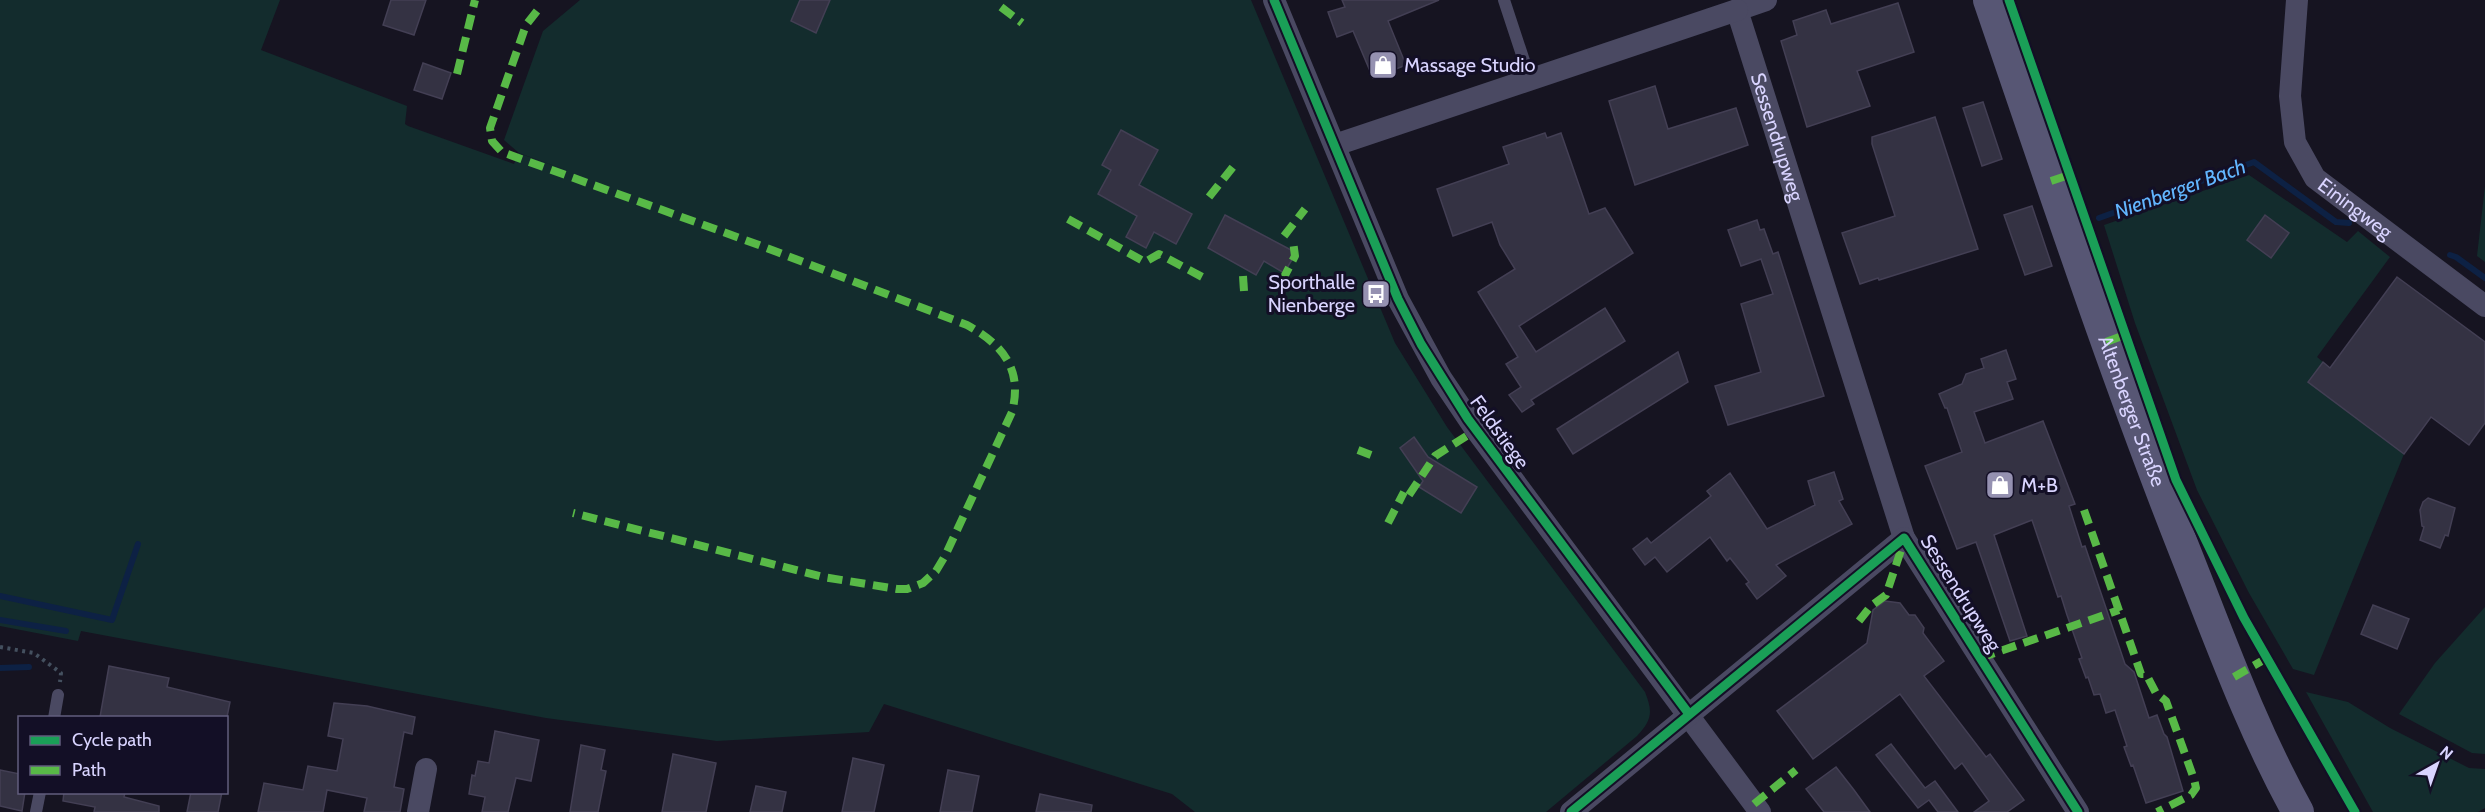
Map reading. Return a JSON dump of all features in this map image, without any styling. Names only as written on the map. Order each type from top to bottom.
[{"type":"main road","name":"Altenberger Straße","points":[[1989,0],[2095,309],[2160,488],[2241,693],[2272,765],[2298,812]]},
{"type":"street","name":"Feldstiege","points":[[1274,0],[1398,299],[1441,378],[1476,430],[1760,812]]},
{"type":"street","points":[[1335,145],[1766,0]]},
{"type":"street","name":"Einingweg","points":[[2297,0],[2290,96],[2295,142],[2315,178],[2485,306]]},
{"type":"street","name":"Sessendrupweg","points":[[1737,10],[1904,538],[2078,812]]},
{"type":"street","name":"Sessendrupweg","points":[[1689,714],[1904,538]]},
{"type":"street","points":[[1571,812],[1689,714]]},
{"type":"street","points":[[418,812],[426,769]]},
{"type":"lane","points":[[1504,0],[1530,79]]},
{"type":"lane","points":[[54,716],[58,695]]},
{"type":"lane","points":[[36,812],[40,794]]},
{"type":"path","points":[[0,647],[34,653],[61,673],[58,695]]},
{"type":"green space","points":[[0,0],[280,0],[261,50],[407,106],[405,124],[408,126],[514,164],[518,153],[572,172],[519,153],[504,140],[543,31],[580,0],[1251,0],[1395,343],[1447,427],[1645,692],[1650,710],[1646,725],[1637,736],[1546,812],[1195,812],[1172,794],[884,704],[869,732],[717,741],[546,718],[81,631],[78,641],[0,626]]},
{"type":"green space","points":[[2249,175],[2347,242],[2358,231],[2390,257],[2317,357],[2323,362],[2308,382],[2404,454],[2314,675],[2293,669],[2249,593],[2197,490],[2135,323],[2104,225]]},
{"type":"green space","points":[[2485,186],[2485,262],[2477,256]]},
{"type":"green space","points":[[2485,607],[2485,754],[2472,753],[2399,714],[2435,663]]},
{"type":"green space","points":[[2306,692],[2348,702],[2390,728],[2469,768],[2485,769],[2485,808],[2478,812],[2373,812]]},
{"type":"building","points":[[391,0],[426,0],[414,35],[383,25]]},
{"type":"building","points":[[800,0],[830,0],[816,33],[791,21]]},
{"type":"building","points":[[1342,0],[1439,0],[1388,21],[1406,65],[1373,78],[1353,31],[1337,37],[1328,12],[1345,7]]},
{"type":"building","points":[[1898,3],[1914,52],[1857,71],[1870,106],[1807,127],[1781,41],[1797,35],[1793,21],[1826,10],[1831,24]]},
{"type":"building","points":[[423,63],[451,73],[442,99],[414,90]]},
{"type":"building","points":[[1655,86],[1668,129],[1736,108],[1748,145],[1635,185],[1609,101]]},
{"type":"building","points":[[1983,102],[2002,159],[1982,166],[1963,108]]},
{"type":"building","points":[[1935,117],[1978,249],[1860,284],[1842,233],[1895,216],[1872,144],[1872,137]]},
{"type":"building","points":[[1121,130],[1158,150],[1139,185],[1192,214],[1176,244],[1154,232],[1146,248],[1126,237],[1137,216],[1098,194],[1111,170],[1102,165]]},
{"type":"building","points":[[1545,133],[1547,138],[1561,133],[1589,214],[1605,208],[1633,253],[1519,326],[1536,352],[1605,308],[1625,341],[1531,400],[1534,404],[1522,412],[1509,395],[1521,387],[1506,364],[1518,357],[1478,292],[1515,269],[1500,245],[1492,222],[1453,236],[1437,189],[1509,164],[1503,147]]},
{"type":"building","points":[[2032,206],[2052,266],[2025,275],[2004,215]]},
{"type":"building","points":[[1225,215],[1293,251],[1293,258],[1284,273],[1264,261],[1256,275],[1208,248]]},
{"type":"building","points":[[2265,215],[2289,233],[2271,258],[2247,240]]},
{"type":"building","points":[[1757,220],[1760,230],[1764,229],[1773,254],[1778,252],[1824,396],[1728,425],[1715,386],[1761,372],[1741,304],[1773,294],[1761,259],[1741,266],[1728,230]]},
{"type":"building","points":[[2397,277],[2485,342],[2485,423],[2469,445],[2431,417],[2404,454],[2308,382],[2323,362],[2330,368]]},
{"type":"building","points":[[2006,350],[2016,379],[2007,382],[2013,399],[1974,412],[1985,443],[2043,421],[2075,504],[2069,506],[2125,664],[2134,672],[2149,718],[2157,715],[2167,737],[2183,791],[2146,803],[2124,747],[2127,746],[2115,710],[2106,713],[2100,694],[2094,695],[2088,677],[2086,678],[2079,659],[2082,658],[2061,596],[2058,597],[2032,520],[1994,535],[2027,636],[2010,641],[1976,542],[1957,549],[1925,466],[1962,452],[1947,408],[1939,394],[1962,384],[1966,374],[1984,368],[1981,359]]},
{"type":"building","points":[[1678,352],[1688,382],[1573,454],[1557,429]]},
{"type":"building","points":[[1414,437],[1428,457],[1477,487],[1461,513],[1419,487],[1423,481],[1400,448]]},
{"type":"building","points":[[1834,472],[1843,499],[1839,501],[1852,524],[1776,565],[1786,576],[1757,599],[1746,584],[1749,582],[1730,558],[1727,561],[1710,537],[1667,572],[1655,557],[1645,565],[1633,549],[1647,538],[1651,543],[1711,496],[1707,491],[1730,473],[1767,529],[1815,505],[1808,481]]},
{"type":"building","points":[[2428,498],[2455,508],[2448,536],[2445,535],[2440,548],[2420,540],[2424,527],[2420,510],[2423,502]]},
{"type":"building","points":[[1885,601],[1900,603],[1909,615],[1915,615],[1924,628],[1923,633],[1944,661],[1924,676],[1986,757],[1990,754],[2024,800],[2007,812],[1974,812],[1989,801],[1962,763],[1955,769],[1900,694],[1813,759],[1777,711],[1867,643],[1873,610]]},
{"type":"building","points":[[2373,605],[2409,619],[2397,649],[2361,634]]},
{"type":"building","points":[[109,666],[169,678],[167,687],[230,702],[227,716],[100,716]]},
{"type":"building","points":[[334,703],[367,706],[415,717],[412,734],[404,732],[394,787],[404,789],[400,812],[364,812],[367,798],[327,790],[323,812],[258,812],[264,783],[303,790],[308,766],[337,771],[343,739],[328,736]]},
{"type":"building","points":[[495,731],[539,740],[531,781],[516,778],[508,812],[482,812],[485,797],[469,794],[472,775],[475,776],[478,761],[489,763]]},
{"type":"building","points":[[1891,744],[1925,788],[1935,781],[1958,812],[1938,812],[1929,800],[1918,808],[1876,755]]},
{"type":"building","points":[[581,745],[605,750],[601,770],[606,771],[598,812],[570,812]]},
{"type":"building","points":[[673,754],[716,763],[706,812],[662,812]]},
{"type":"building","points":[[853,758],[884,765],[874,812],[842,812]]},
{"type":"building","points":[[1836,767],[1870,812],[1824,812],[1806,789]]},
{"type":"building","points":[[0,770],[18,774],[18,794],[25,794],[22,811],[0,806]]},
{"type":"building","points":[[948,770],[979,776],[972,812],[940,812]]},
{"type":"building","points":[[756,786],[786,792],[782,812],[750,812]]},
{"type":"building","points":[[64,794],[125,794],[124,797],[159,806],[159,812],[94,812],[95,807],[63,801]]},
{"type":"building","points":[[191,794],[222,794],[218,812],[187,812]]},
{"type":"building","points":[[1040,794],[1092,805],[1091,812],[1036,812]]},
{"type":"waterway","name":"Nienberger Bach","points":[[2099,218],[2254,162],[2336,222],[2349,223]]},
{"type":"waterway","name":"Nienberger Bach","points":[[2450,255],[2485,278]]},
{"type":"waterway","points":[[0,596],[112,620],[138,544]]},
{"type":"waterway","points":[[0,620],[66,631]]},
{"type":"waterway","points":[[0,668],[29,667]]},
{"type":"marked path","points":[[457,74],[475,0]]},
{"type":"marked path","points":[[1001,7],[1022,23]]},
{"type":"marked path","points":[[537,11],[526,25],[490,128],[492,141],[502,152],[759,245],[967,325],[1000,350],[1007,360],[1015,383],[1012,412],[945,556],[936,571],[923,583],[907,589],[823,577],[573,513]]},
{"type":"marked path","points":[[1209,197],[1237,162]]},
{"type":"marked path","points":[[2051,181],[2069,175]]},
{"type":"marked path","points":[[1284,236],[1305,209]]},
{"type":"marked path","points":[[1068,219],[1145,262],[1159,254],[1206,279]]},
{"type":"marked path","points":[[1282,281],[1295,256],[1293,241]]},
{"type":"marked path","points":[[1243,276],[1244,291]]},
{"type":"marked path","points":[[2106,342],[2125,335]]},
{"type":"marked path","points":[[1409,495],[1435,456],[1476,430]]},
{"type":"marked path","points":[[1358,450],[1371,455]]},
{"type":"marked path","points":[[1388,523],[1404,492]]},
{"type":"marked path","points":[[2084,510],[2141,674],[2146,674],[2156,693],[2166,701],[2194,779],[2196,788],[2191,795],[2157,812]]},
{"type":"marked path","points":[[1859,621],[1871,606],[1886,595],[1904,541]]},
{"type":"marked path","points":[[1980,658],[2119,610]]},
{"type":"marked path","points":[[2234,677],[2267,658]]},
{"type":"marked path","points":[[1754,804],[1796,770]]},
{"type":"cycle path","points":[[1274,0],[1398,299],[1421,344],[1468,419],[1689,714]]},
{"type":"cycle path","points":[[2009,0],[2176,480],[2244,618],[2355,812]]},
{"type":"cycle path","points":[[1571,812],[1904,538],[2078,812]]},
{"type":"place","name":"Massage Studio","points":[[1383,65]]},
{"type":"place","name":"Sporthalle Nienberge","points":[[1376,294]]},
{"type":"place","name":"M+B","points":[[2000,485]]}]
